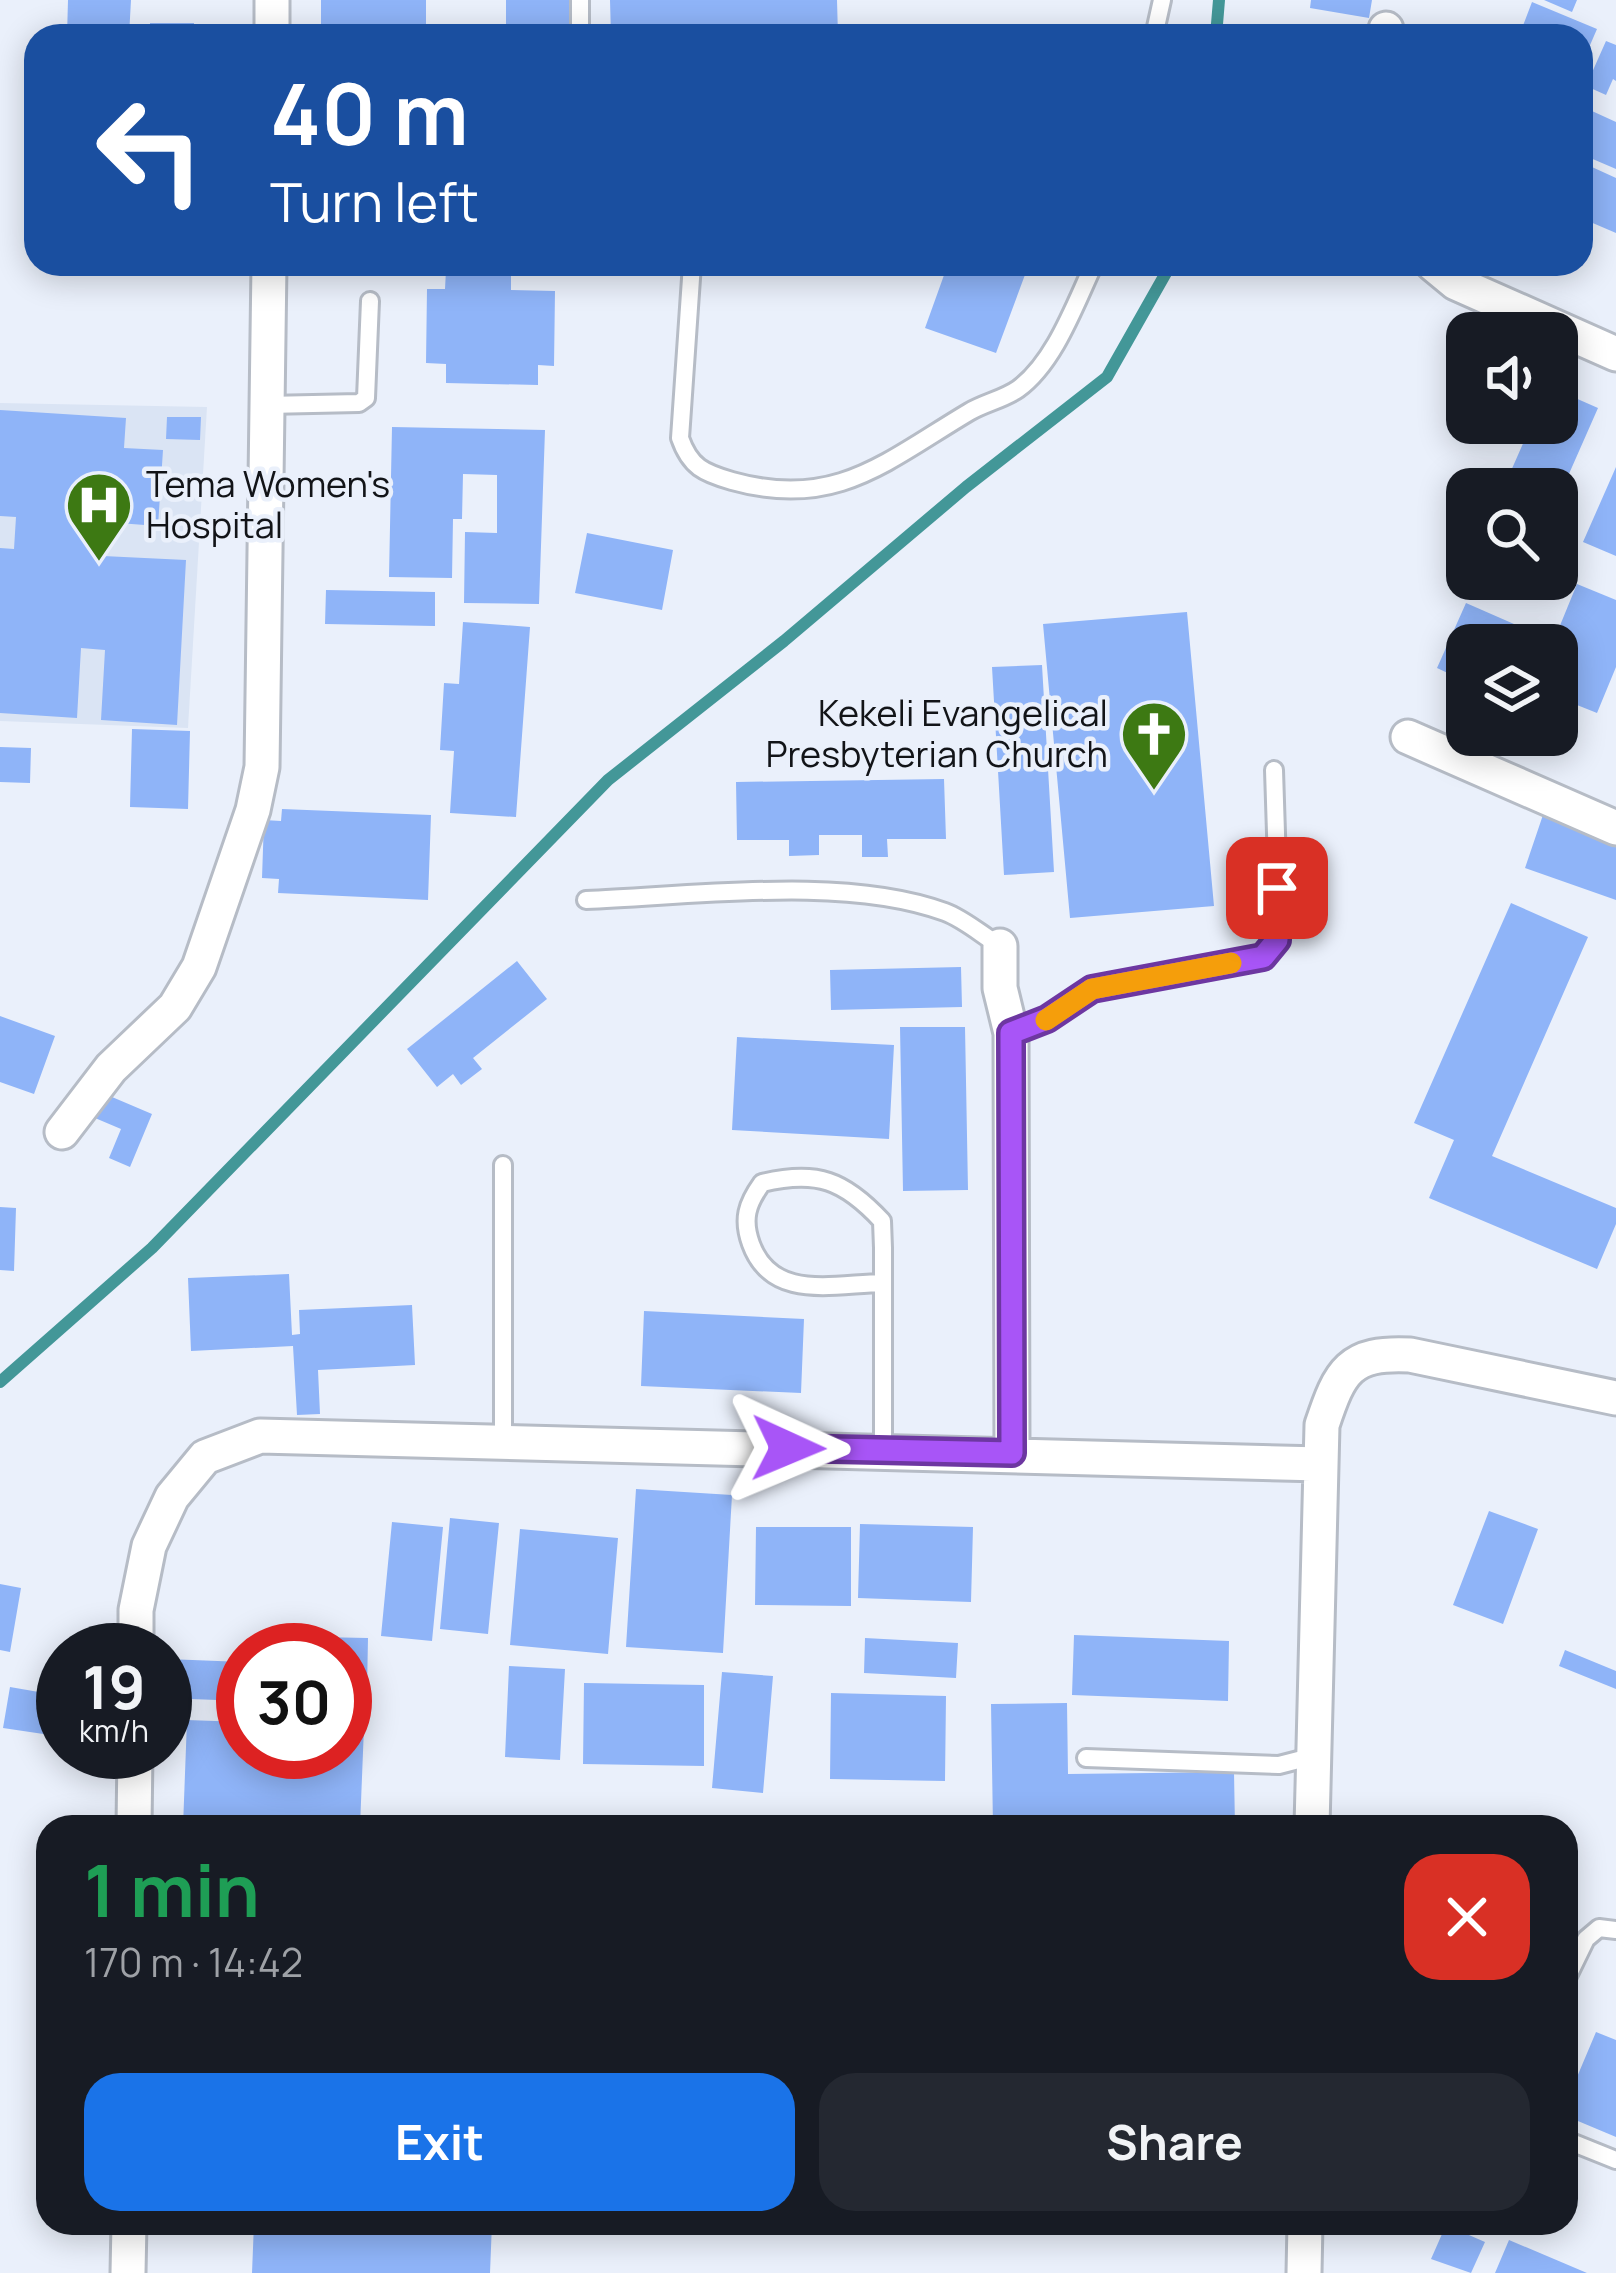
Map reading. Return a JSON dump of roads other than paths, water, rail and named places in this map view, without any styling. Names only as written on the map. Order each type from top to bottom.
[{"type":"street","points":[[62,1132],[111,1068],[175,1007],[200,967],[253,810],[262,767],[269,276]]},
{"type":"street","points":[[1448,276],[1616,354]]},
{"type":"street","points":[[1408,737],[1616,829]]},
{"type":"street","points":[[1000,946],[1000,988],[1011,1033],[1012,1453]]},
{"type":"street","points":[[1312,1815],[1322,1425],[1335,1386],[1356,1362],[1377,1354],[1476,1367],[1616,1397]]},
{"type":"street","points":[[136,1623],[149,1546],[172,1497],[206,1456],[260,1436],[1321,1464]]},
{"type":"street","points":[[134,1815],[135,1779]]},
{"type":"street","points":[[128,2273],[129,2235]]},
{"type":"street","points":[[1304,2273],[1305,2235]]},
{"type":"lane","points":[[691,276],[680,438],[686,458],[703,472],[756,488],[814,491],[856,478],[1018,388],[1047,357],[1088,276]]},
{"type":"lane","points":[[267,405],[359,403],[366,398],[370,301]]},
{"type":"lane","points":[[1011,1033],[1047,1019],[1092,989],[1263,957],[1273,948],[1279,928],[1274,770]]},
{"type":"lane","points":[[586,900],[832,891],[888,896],[948,913],[1000,946]]},
{"type":"lane","points":[[502,1165],[503,1442]]},
{"type":"lane","points":[[883,1283],[795,1285],[764,1271],[744,1216],[762,1183],[794,1175],[828,1179],[860,1197],[882,1221],[883,1283],[884,1450]]},
{"type":"lane","points":[[1086,1758],[1279,1765],[1314,1756]]},
{"type":"lane","points":[[1578,1956],[1599,1928],[1616,1930]]},
{"type":"lane","points":[[1578,2145],[1616,2160]]},
{"type":"waterway","points":[[1217,24],[1219,0]]},
{"type":"waterway","points":[[0,1382],[152,1248],[608,780],[1107,377],[1164,276]]},
{"type":"place","name":"Tema Women's Hospital","points":[[99,564]]},
{"type":"place","name":"Kekeli Evangelical Presbyterian Church","points":[[1154,793]]}]
